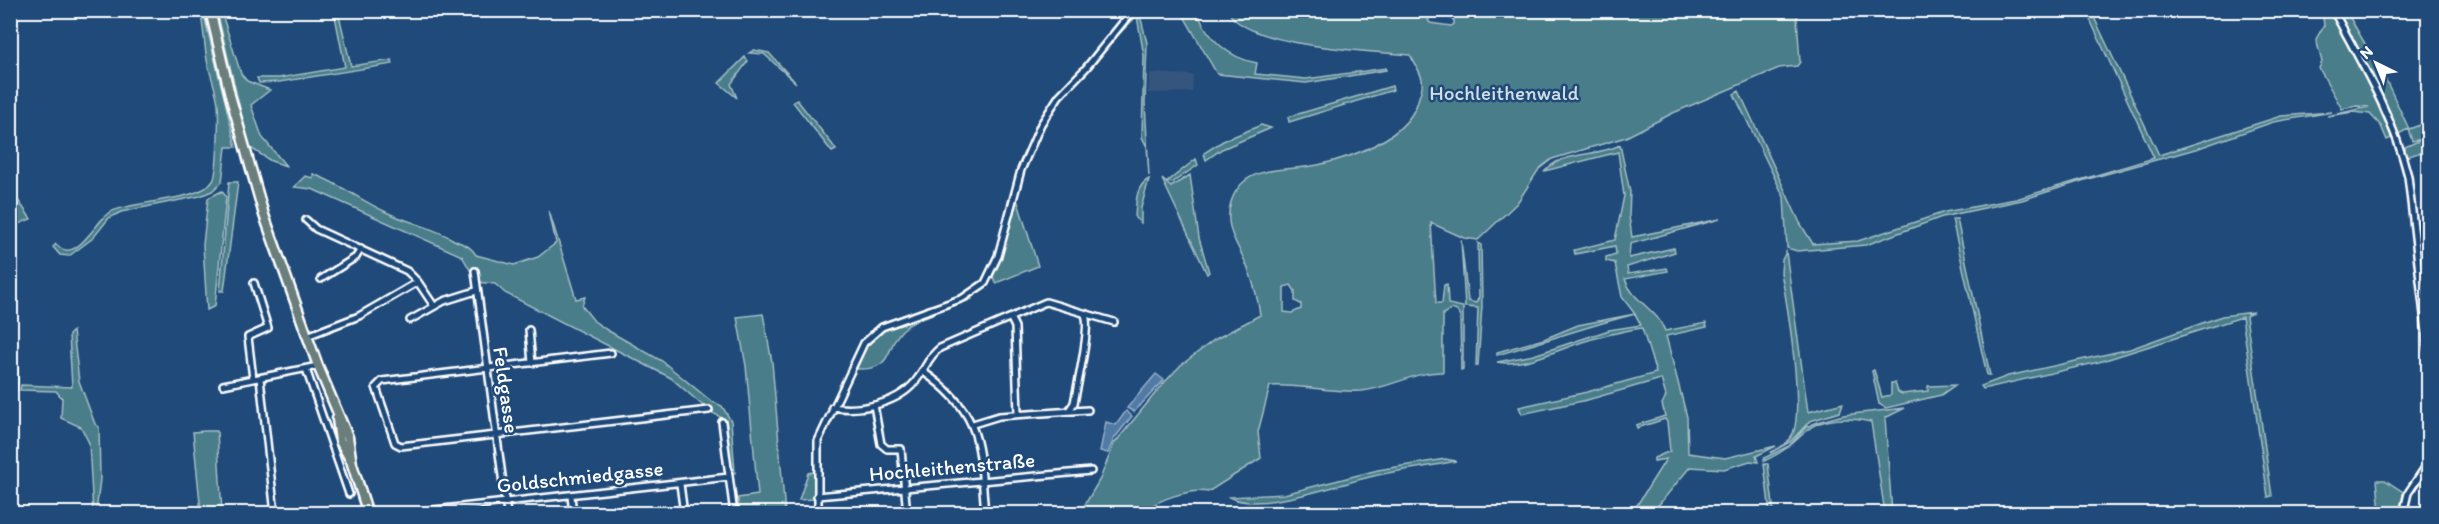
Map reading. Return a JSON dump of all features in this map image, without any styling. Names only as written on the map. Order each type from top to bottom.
[{"type":"main road","points":[[210,10],[244,149],[270,232],[337,416],[348,437],[352,464],[368,513]]},
{"type":"street","points":[[818,513],[817,445],[832,407],[858,354],[871,334],[882,327],[963,298],[985,283],[998,256],[1021,170],[1041,124],[1059,96],[1086,68],[1133,10]]},
{"type":"street","points":[[2333,10],[2385,106],[2409,176],[2428,350]]},
{"type":"street","points":[[306,220],[314,228],[407,271],[418,282],[434,306]]},
{"type":"street","points":[[321,279],[356,257],[361,249]]},
{"type":"street","name":"Feldgasse","points":[[475,271],[486,368],[507,513]]},
{"type":"street","points":[[307,336],[359,316],[418,282]]},
{"type":"street","points":[[254,283],[268,328],[248,337],[257,378],[275,513]]},
{"type":"street","points":[[410,320],[434,306],[476,291]]},
{"type":"street","points":[[832,407],[874,405],[900,395],[913,385],[929,358],[940,348],[1046,302],[1114,322]]},
{"type":"street","points":[[1070,410],[1074,403],[1084,344],[1087,322],[1085,315]]},
{"type":"street","points":[[1011,319],[1015,327],[1018,414]]},
{"type":"street","points":[[529,330],[532,363]]},
{"type":"street","points":[[610,353],[381,381],[376,387],[398,445],[709,410]]},
{"type":"street","points":[[223,385],[318,366]]},
{"type":"street","points":[[306,369],[349,494]]},
{"type":"street","points":[[922,372],[954,398],[974,424],[978,441],[985,513]]},
{"type":"street","points":[[874,405],[881,444],[887,449],[901,450],[907,513]]},
{"type":"street","points":[[974,424],[993,416],[1088,410]]},
{"type":"street","points":[[722,422],[734,513]]},
{"type":"street","points":[[2403,513],[2409,493],[2428,462]]},
{"type":"street","name":"Hochleithenstraße","points":[[817,496],[1091,471]]},
{"type":"street","name":"Goldschmiedgasse","points":[[398,513],[571,496],[729,477]]},
{"type":"street","points":[[680,484],[684,513]]},
{"type":"street","points":[[571,496],[573,513]]},
{"type":"shaded area","points":[[1150,73],[1193,75],[1192,92],[1148,93]]},
{"type":"shaded area","points":[[1156,374],[1164,380],[1134,412],[1127,408]]},
{"type":"shaded area","points":[[1126,411],[1132,416],[1114,439],[1108,453],[1100,451],[1106,422],[1116,425]]},
{"type":"green space","points":[[200,11],[203,11],[236,147],[226,147],[222,182],[212,191],[200,196],[121,212],[109,218],[93,238],[69,256],[60,255],[53,247],[56,244],[63,250],[70,250],[78,246],[110,212],[195,193],[206,188],[213,181],[217,156],[218,104],[207,60]]},
{"type":"green space","points":[[217,11],[221,11],[241,74],[247,81],[270,90],[251,105],[262,137],[286,166],[271,161],[249,147]]},
{"type":"green space","points":[[334,11],[338,11],[351,66],[392,60],[393,64],[279,82],[259,83],[257,78],[279,78],[345,67]]},
{"type":"green space","points":[[1135,11],[1139,11],[1147,43],[1145,103],[1149,176],[1147,147],[1142,137],[1144,56],[1137,16],[1105,48]]},
{"type":"green space","points":[[1181,11],[1197,11],[1207,30],[1220,45],[1237,57],[1257,63],[1255,74],[1306,79],[1386,68],[1386,70],[1306,83],[1217,74]]},
{"type":"green space","name":"Hochleithenwald","points":[[1228,11],[1799,11],[1797,18],[1800,62],[1797,66],[1779,68],[1673,113],[1626,137],[1552,159],[1539,169],[1517,203],[1478,240],[1464,238],[1431,223],[1436,303],[1442,303],[1444,285],[1447,284],[1448,304],[1463,307],[1463,369],[1461,370],[1460,316],[1457,311],[1451,309],[1443,314],[1443,372],[1423,374],[1362,391],[1270,386],[1258,432],[1261,458],[1208,492],[1192,492],[1174,496],[1155,504],[1142,513],[1080,513],[1100,479],[1114,444],[1162,385],[1180,366],[1214,340],[1260,315],[1257,296],[1247,266],[1230,228],[1229,211],[1237,189],[1246,180],[1267,171],[1318,165],[1347,157],[1379,143],[1405,123],[1414,111],[1420,93],[1422,79],[1410,55],[1340,49],[1283,40],[1239,23]],"holes":[[[1434,14],[1454,20],[1454,24],[1451,26],[1430,23],[1428,20]],[[1291,285],[1295,291],[1295,301],[1301,304],[1301,309],[1292,313],[1284,312],[1284,287]]]},
{"type":"green space","points":[[2086,11],[2091,11],[2159,155],[2281,116],[2332,112],[2273,122],[2199,148],[2022,200],[1942,217],[1866,245],[1797,251],[1787,248],[1784,197],[1734,94],[1739,91],[1800,223],[1813,244],[1858,241],[1945,212],[2016,199],[2154,158]]},
{"type":"green space","points":[[2322,11],[2346,11],[2385,78],[2409,129],[2428,122],[2428,150],[2406,157],[2405,147],[2423,139],[2412,141],[2408,129],[2387,140],[2381,126],[2370,114],[2354,112],[2327,116],[2369,107],[2357,106],[2342,109],[2319,68],[2322,62],[2316,39],[2324,25]]},
{"type":"green space","points":[[754,50],[769,53],[796,83],[764,54],[749,53]]},
{"type":"green space","points":[[745,57],[748,61],[731,84],[737,98],[719,83]]},
{"type":"green space","points":[[1392,86],[1393,90],[1289,122],[1288,117]]},
{"type":"green space","points":[[797,100],[836,150],[832,152],[793,102]]},
{"type":"green space","points":[[1261,125],[1271,128],[1222,149],[1206,160],[1204,153],[1223,141]]},
{"type":"green space","points":[[1620,145],[1630,192],[1629,216],[1632,237],[1720,219],[1630,244],[1629,258],[1674,248],[1675,252],[1627,267],[1628,274],[1667,268],[1668,271],[1625,279],[1628,287],[1657,317],[1665,331],[1706,323],[1707,327],[1666,336],[1687,417],[1688,453],[1725,458],[1776,446],[1756,456],[1758,462],[1750,461],[1724,469],[1690,467],[1652,513],[1632,513],[1666,459],[1654,461],[1654,458],[1670,451],[1667,422],[1665,419],[1637,428],[1636,425],[1665,416],[1662,404],[1666,396],[1661,379],[1587,400],[1522,414],[1519,407],[1587,392],[1656,373],[1642,328],[1584,341],[1534,359],[1509,363],[1497,362],[1534,355],[1609,330],[1641,325],[1622,297],[1615,263],[1606,261],[1606,257],[1616,254],[1615,246],[1575,254],[1574,250],[1615,240],[1624,196],[1618,152],[1545,171],[1561,160]]},
{"type":"green space","points":[[1196,159],[1198,165],[1172,183],[1167,182]]},
{"type":"green space","points":[[313,174],[386,212],[467,246],[476,255],[514,265],[538,257],[556,243],[549,211],[576,299],[585,297],[582,306],[594,321],[662,361],[711,401],[722,406],[731,421],[735,473],[732,473],[724,419],[709,411],[671,378],[505,293],[495,284],[477,282],[462,256],[312,189],[294,187],[305,176],[313,178]]},
{"type":"green space","points":[[1190,175],[1199,238],[1209,272],[1207,274],[1162,179],[1171,187]]},
{"type":"green space","points":[[1149,179],[1141,208],[1141,223],[1135,218],[1137,196],[1141,186]]},
{"type":"green space","points":[[229,182],[238,182],[224,291],[220,291]]},
{"type":"green space","points":[[10,190],[31,219],[11,227]]},
{"type":"green space","points":[[222,191],[226,197],[215,306],[207,310],[203,245],[208,198]]},
{"type":"green space","points":[[1016,196],[1038,266],[996,283],[992,275]]},
{"type":"green space","points":[[1952,219],[1957,219],[1990,375],[1987,375]]},
{"type":"green space","points":[[1461,240],[1468,301],[1476,303],[1479,297],[1478,243],[1481,245],[1482,306],[1478,365],[1476,366],[1478,308],[1465,307]]},
{"type":"green space","points":[[1786,252],[1808,412],[1843,403],[1840,412],[1810,421],[1790,442],[1770,453],[1788,441],[1796,423],[1794,356],[1781,273],[1782,260]]},
{"type":"green space","points":[[971,297],[972,299],[907,326],[899,333],[888,355],[878,366],[855,369],[867,343],[882,330],[906,319]]},
{"type":"green space","points":[[2254,312],[2246,316],[2272,496],[2268,497],[2242,317],[2099,362],[1983,389],[1981,386],[2008,376],[2130,349],[2222,316]]},
{"type":"green space","points":[[763,314],[772,362],[785,513],[738,513],[738,498],[758,495],[746,366],[737,317]]},
{"type":"green space","points":[[1635,314],[1497,355],[1497,352],[1544,339],[1578,325]]},
{"type":"green space","points":[[73,331],[79,381],[95,424],[99,427],[100,479],[96,513],[93,513],[89,443],[81,427],[61,418],[62,398],[56,391],[20,390],[21,385],[72,387],[69,335]]},
{"type":"green space","points":[[18,368],[18,385],[11,411],[11,385],[14,370]]},
{"type":"green space","points":[[1874,370],[1882,397],[1891,395],[1891,383],[1895,383],[1898,392],[1902,394],[1928,391],[1928,386],[1955,385],[1941,395],[1886,408],[1879,404],[1872,371]]},
{"type":"green space","points":[[1905,408],[1885,418],[1892,513],[1885,513],[1871,422],[1837,419],[1820,423],[1790,445],[1806,427],[1843,415]]},
{"type":"green space","points":[[217,431],[222,513],[201,513],[193,432]]},
{"type":"green space","points":[[1788,447],[1764,461],[1764,458]]},
{"type":"green space","points":[[1445,459],[1456,461],[1378,475],[1281,499],[1261,502],[1229,497],[1284,494],[1378,470]]},
{"type":"green space","points":[[1764,464],[1768,464],[1774,513],[1770,513]]},
{"type":"green space","points":[[814,472],[814,499],[799,500],[808,473]]},
{"type":"green space","points":[[2377,480],[2385,480],[2403,492],[2401,513],[2380,513]]}]
